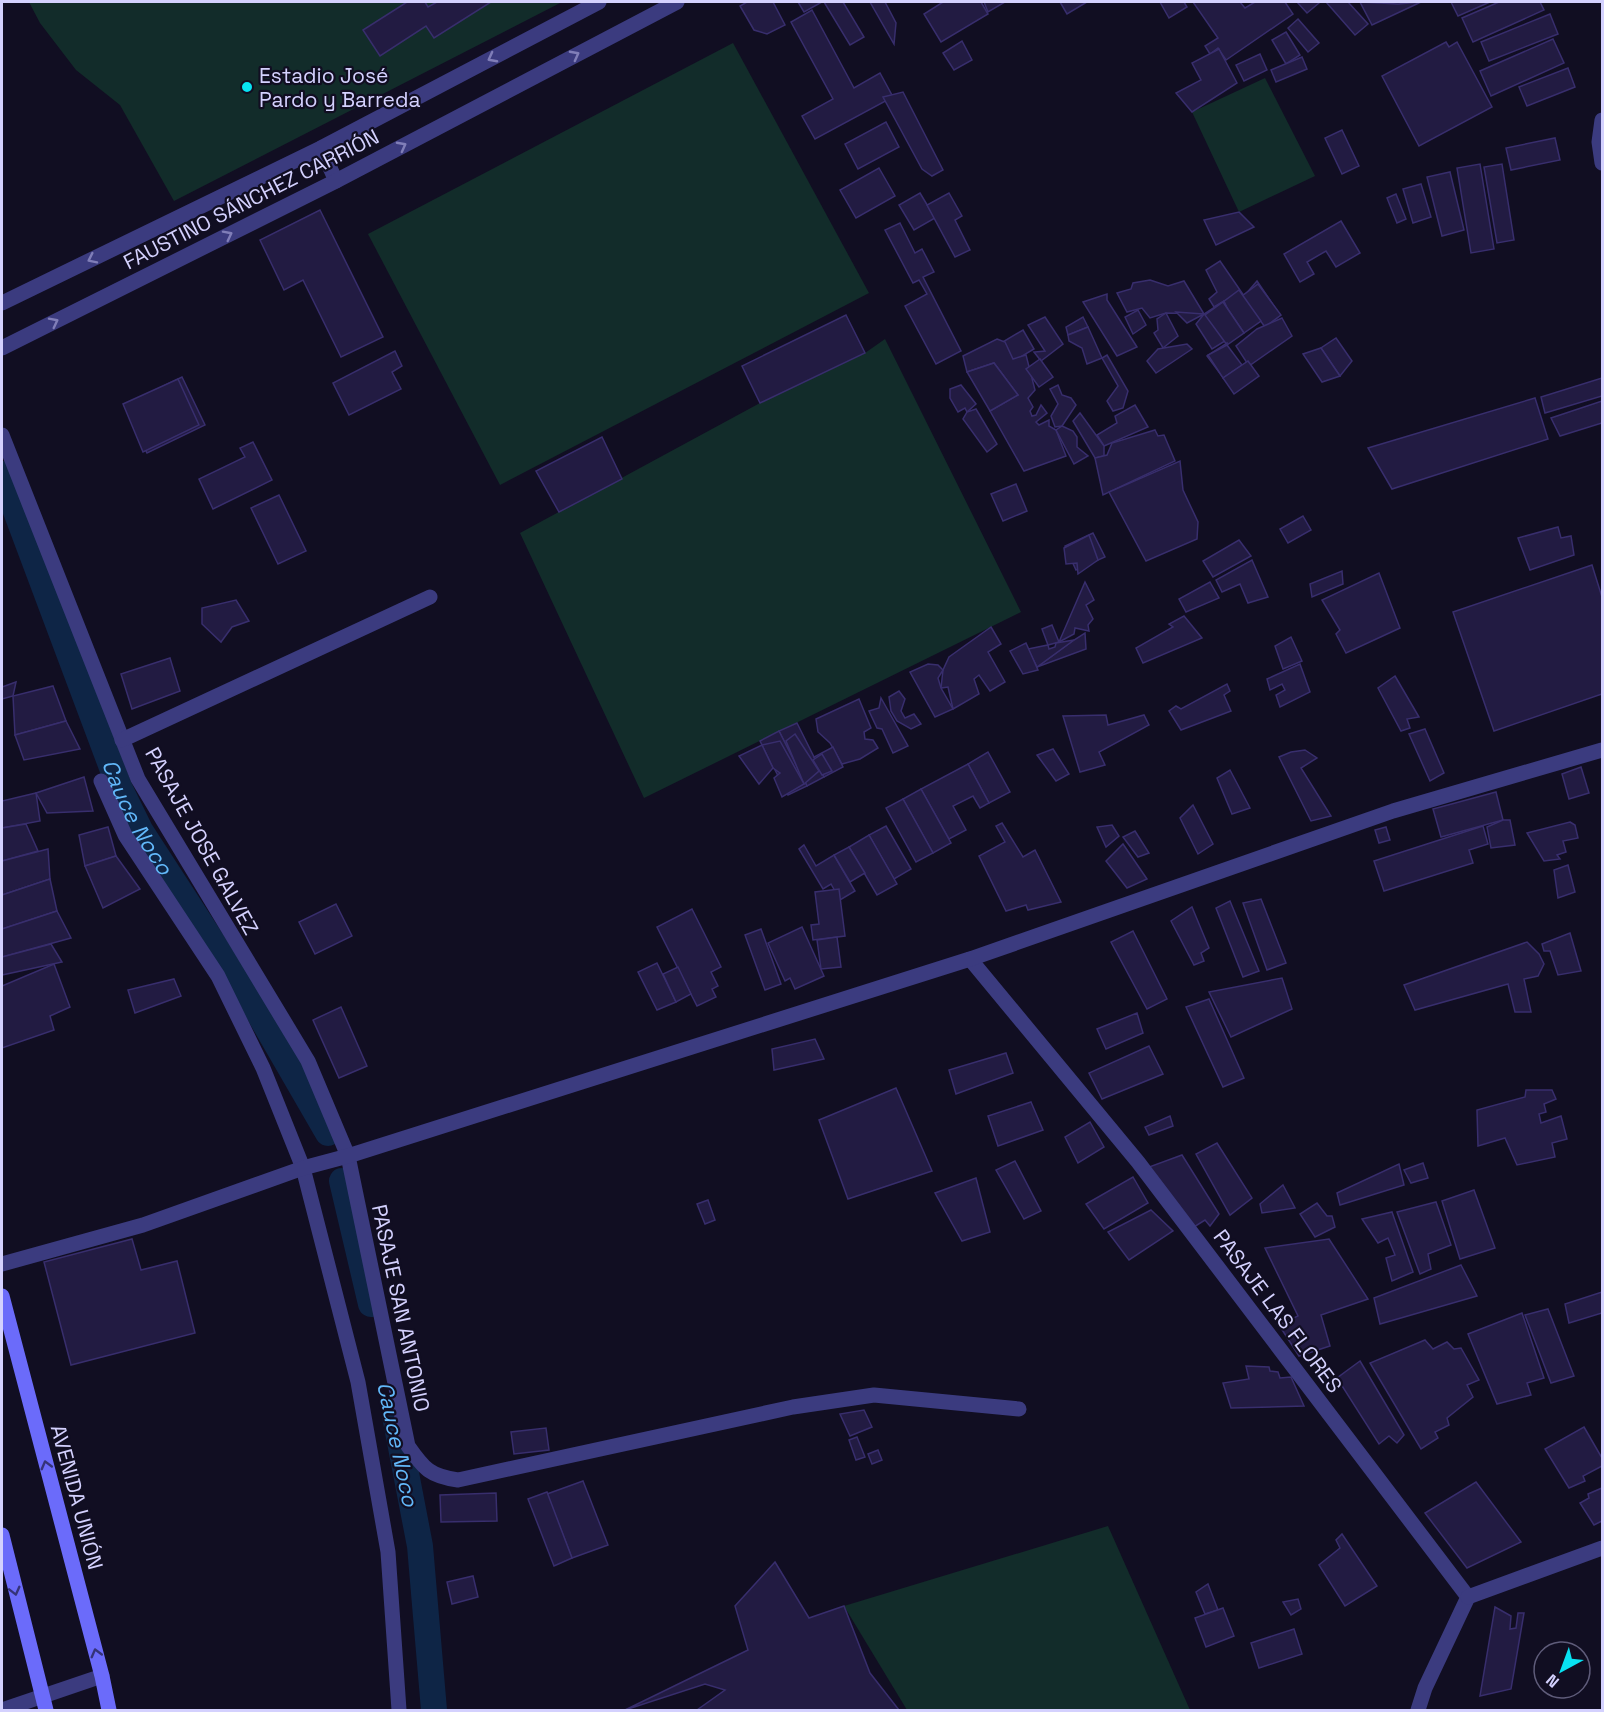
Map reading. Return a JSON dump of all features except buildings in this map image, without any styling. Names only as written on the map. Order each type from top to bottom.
[{"type":"main road","name":"AVENIDA UNIÓN","points":[[2,1296],[109,1710]]},
{"type":"main road","points":[[2,1535],[44,1704]]},
{"type":"street","name":"FAUSTINO SÁNCHEZ CARRIÓN","points":[[2,303],[321,148],[599,2]]},
{"type":"street","name":"FAUSTINO SÁNCHEZ CARRIÓN","points":[[2,348],[336,181],[677,2]]},
{"type":"street","points":[[1602,120],[1599,141],[1602,163]]},
{"type":"street","points":[[321,148],[336,181]]},
{"type":"street","name":"PASAJE JOSE GALVEZ","points":[[2,435],[138,779],[308,1061],[348,1156]]},
{"type":"street","points":[[122,741],[430,597]]},
{"type":"street","points":[[2,1264],[143,1225],[303,1168],[348,1156],[970,959],[1393,811],[1602,750]]},
{"type":"street","points":[[101,782],[125,835],[218,976],[263,1068],[303,1168],[358,1382],[386,1540],[399,1710]]},
{"type":"street","name":"PASAJE LAS FLORES","points":[[970,959],[1138,1162],[1468,1597]]},
{"type":"street","name":"PASAJE SAN ANTONIO","points":[[348,1156],[408,1446],[420,1465],[436,1477],[458,1480],[793,1407],[874,1395],[1019,1409]]},
{"type":"street","points":[[1418,1710],[1425,1688],[1468,1597],[1602,1548]]},
{"type":"street","points":[[2,1710],[44,1704],[102,1676]]},
{"type":"green space","name":"Estadio José Pardo y Barreda","points":[[29,2],[562,2],[174,201],[120,105],[76,70],[40,23]]},
{"type":"green space","points":[[733,43],[869,293],[500,485],[368,234]]},
{"type":"green space","points":[[1265,78],[1315,176],[1239,212],[1192,112]]},
{"type":"green space","points":[[885,339],[1021,612],[644,798],[520,533],[760,403],[865,353]]},
{"type":"green space","points":[[1108,1526],[1190,1710],[907,1710],[844,1606]]},
{"type":"waterway","name":"Cauce Noco","points":[[2,474],[120,789],[140,830],[258,1012],[328,1133]]},
{"type":"waterway","name":"Cauce Noco","points":[[342,1181],[371,1304]]},
{"type":"waterway","name":"Cauce Noco","points":[[395,1416],[420,1546],[434,1710]]},
{"type":"place","name":"Estadio José Pardo y Barreda","points":[[247,87]]}]
